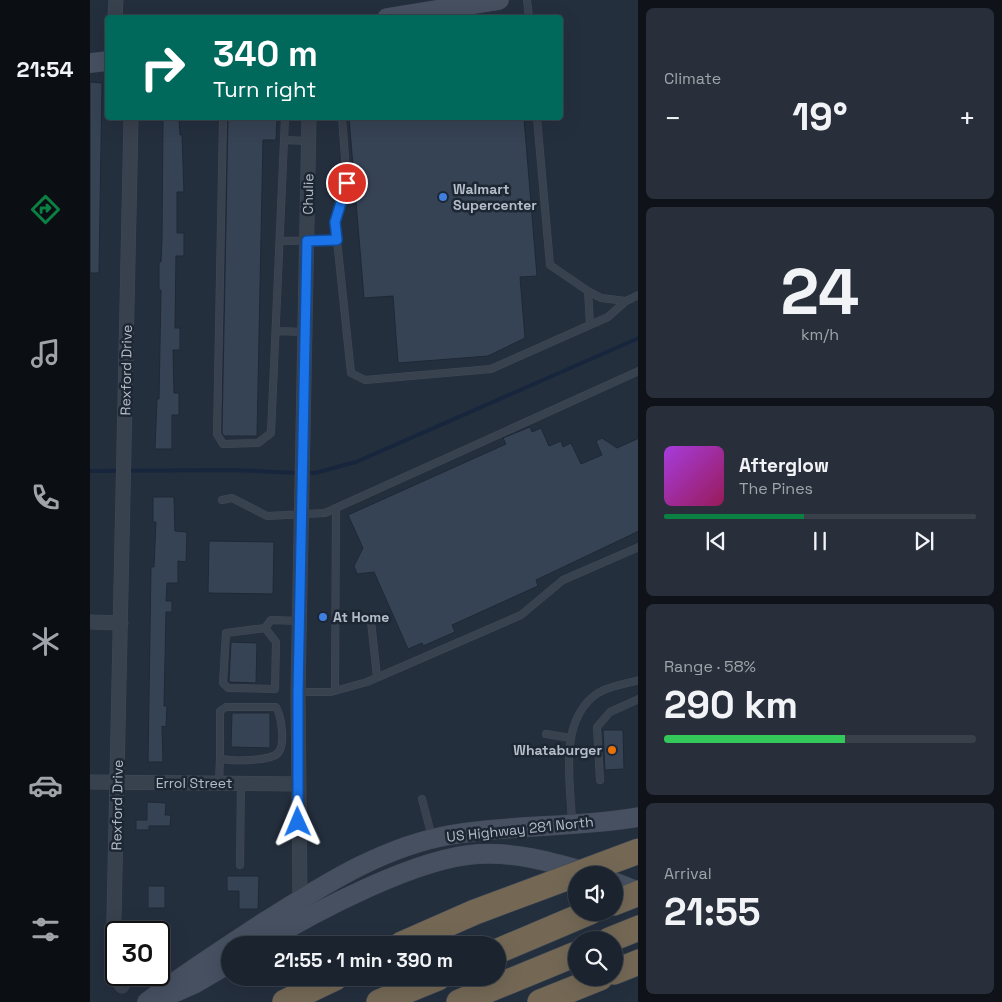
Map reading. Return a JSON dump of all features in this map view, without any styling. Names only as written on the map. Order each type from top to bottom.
[{"type":"highway","points":[[420,936],[475,912],[638,851]]},
{"type":"highway","points":[[623,899],[638,892]]},
{"type":"highway","points":[[506,948],[569,921]]},
{"type":"highway","points":[[623,934],[638,928]]},
{"type":"highway","points":[[459,1002],[568,957]]},
{"type":"highway","points":[[623,968],[638,962]]},
{"type":"highway","points":[[285,1002],[318,986]]},
{"type":"highway","points":[[379,1002],[418,986]]},
{"type":"highway","points":[[540,1002],[580,986]]},
{"type":"main road","points":[[406,15],[499,0]]},
{"type":"main road","points":[[90,63],[105,61]]},
{"type":"main road","name":"US Highway 281 North","points":[[147,1002],[189,971],[300,900],[351,870],[388,852],[433,839],[481,831],[638,817]]},
{"type":"main road","points":[[277,936],[374,885],[452,858],[478,854],[519,855],[568,868]]},
{"type":"main road","points":[[623,886],[638,892]]},
{"type":"main road","points":[[154,1002],[196,983],[221,968]]},
{"type":"street","points":[[115,15],[116,0]]},
{"type":"street","name":"Rexford Drive","points":[[115,921],[131,120]]},
{"type":"street","name":"Chulie","points":[[300,900],[297,784],[298,692],[309,120]]},
{"type":"street","points":[[90,622],[121,623]]},
{"type":"street","name":"Errol Street","points":[[90,782],[297,784]]},
{"type":"lane","points":[[527,0],[529,15]]},
{"type":"lane","points":[[223,120],[217,434],[223,444],[258,443],[271,433],[285,120]]},
{"type":"lane","points":[[342,120],[347,183],[335,222],[351,373],[364,380],[491,369],[608,316],[626,301],[638,295]]},
{"type":"lane","points":[[537,120],[550,265],[588,291],[602,298],[626,301]]},
{"type":"lane","points":[[284,140],[309,141]]},
{"type":"lane","points":[[280,241],[337,240]]},
{"type":"lane","points":[[588,291],[590,324]]},
{"type":"lane","points":[[276,331],[305,332]]},
{"type":"lane","points":[[222,500],[232,498],[267,516],[325,513],[638,371]]},
{"type":"lane","points":[[335,691],[336,508]]},
{"type":"lane","points":[[298,692],[335,691],[355,687],[521,615],[563,580],[638,546]]},
{"type":"lane","points":[[265,628],[270,620],[299,621]]},
{"type":"lane","points":[[371,621],[377,677]]},
{"type":"lane","points":[[265,628],[276,642],[275,689],[228,688],[224,684],[226,633],[265,628]]},
{"type":"lane","points":[[572,823],[569,748],[573,727],[582,711],[598,693],[638,680]]},
{"type":"lane","points":[[600,780],[597,727],[610,712],[638,699]]},
{"type":"lane","points":[[220,758],[228,761],[270,757],[278,753],[281,747],[281,716],[276,707],[226,706],[220,711],[220,758],[220,783]]},
{"type":"lane","points":[[281,728],[298,728]]},
{"type":"lane","points":[[546,734],[571,738]]},
{"type":"lane","points":[[240,865],[241,783]]},
{"type":"lane","points":[[422,799],[433,839]]},
{"type":"building","points":[[90,82],[102,83],[99,273],[90,273]]},
{"type":"building","points":[[163,120],[179,120],[180,135],[182,135],[184,192],[177,192],[177,233],[184,233],[184,256],[176,256],[175,328],[180,328],[180,350],[173,350],[174,393],[179,393],[179,415],[172,415],[172,449],[155,449],[157,399],[159,399],[161,290],[159,290],[159,262],[161,262]]},
{"type":"building","points":[[228,120],[277,120],[276,140],[263,140],[257,436],[224,436],[222,433]]},
{"type":"building","name":"Walmart Supercenter","points":[[349,120],[524,120],[537,276],[520,277],[525,338],[488,356],[398,363],[393,296],[364,298]]},
{"type":"building","points":[[530,427],[532,432],[541,428],[549,446],[561,441],[563,447],[571,443],[581,464],[602,455],[596,441],[602,438],[617,448],[638,438],[638,531],[536,580],[538,586],[452,625],[455,632],[423,646],[422,643],[408,649],[374,572],[357,574],[354,566],[363,548],[348,515],[506,444],[503,438]]},
{"type":"building","points":[[153,497],[174,497],[175,531],[187,532],[186,562],[178,561],[178,583],[167,583],[166,601],[172,601],[172,612],[166,612],[164,706],[167,706],[166,727],[162,726],[163,762],[148,762],[151,567],[154,567],[156,522],[153,522]]},
{"type":"building","points":[[209,541],[274,542],[273,594],[208,593]]},
{"type":"building","points":[[231,642],[257,643],[256,683],[229,682]]},
{"type":"building","points":[[232,713],[270,713],[270,748],[231,747]]},
{"type":"building","name":"Whataburger","points":[[603,730],[623,730],[624,769],[605,770]]},
{"type":"building","points":[[147,802],[166,803],[165,815],[171,815],[170,826],[149,826],[149,830],[136,830],[136,820],[147,820]]},
{"type":"building","points":[[227,876],[259,876],[258,909],[239,909],[239,891],[227,891]]},
{"type":"building","points":[[148,886],[165,886],[165,908],[148,908]]},
{"type":"waterway","points":[[306,473],[315,473],[356,462],[638,338]]},
{"type":"waterway","points":[[90,471],[234,470],[299,473]]},
{"type":"place","name":"Walmart Supercenter","points":[[443,197]]},
{"type":"place","name":"At Home","points":[[323,617]]},
{"type":"place","name":"Whataburger","points":[[612,750]]},
{"type":"route","points":[[298,822],[298,692],[307,241],[337,240],[335,222],[347,183]]}]
